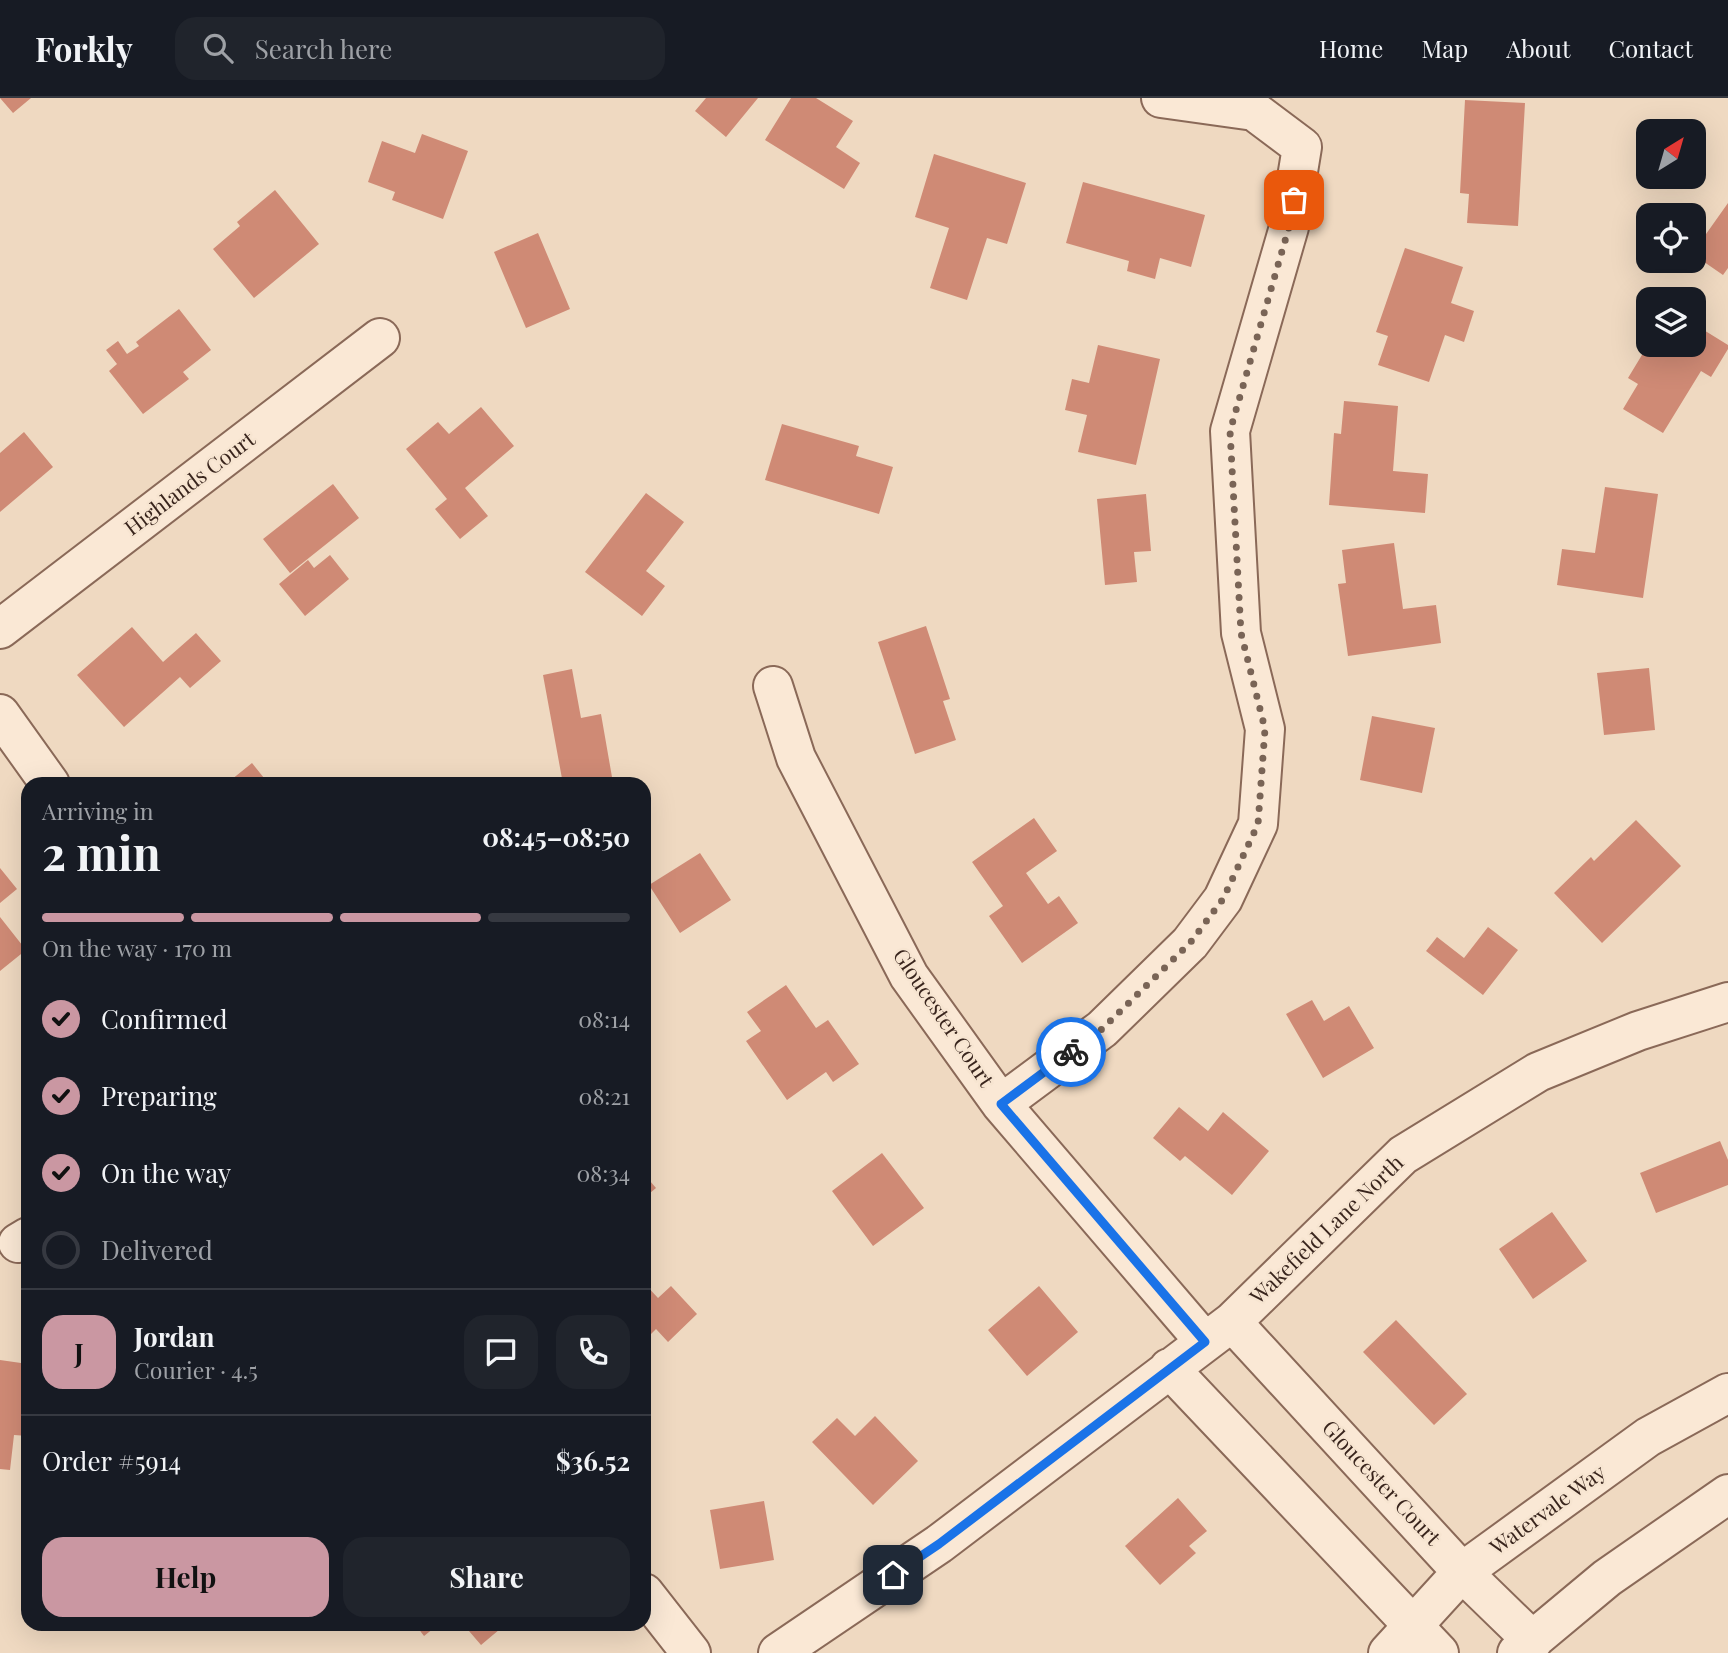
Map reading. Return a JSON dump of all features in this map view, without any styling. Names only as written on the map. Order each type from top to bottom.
[{"type":"street","points":[[1001,1104],[1102,1029],[1190,943],[1223,899],[1258,824],[1265,729],[1241,633],[1230,431],[1289,227],[1302,147],[1254,111],[1161,98]]},
{"type":"street","name":"Highlands Court","points":[[0,629],[380,338]]},
{"type":"street","name":"Gloucester Court","points":[[773,686],[796,758],[909,976],[1001,1104],[1218,1332],[1462,1572],[1525,1647]]},
{"type":"street","points":[[0,714],[45,777]]},
{"type":"street","name":"Wakefield Lane North","points":[[778,1653],[939,1544],[1218,1332],[1404,1155],[1538,1072],[1638,1031],[1728,1002]]},
{"type":"street","points":[[1169,1368],[1400,1640],[1439,1653]]},
{"type":"street","name":"Watervale Way","points":[[1400,1640],[1462,1572],[1648,1437],[1728,1393]]},
{"type":"street","points":[[1525,1647],[1607,1578],[1728,1494]]},
{"type":"street","points":[[651,1602],[691,1653]]},
{"type":"building","points":[[0,98],[31,98],[13,113]]},
{"type":"building","points":[[706,98],[758,98],[726,137],[695,111]]},
{"type":"building","points":[[791,98],[816,98],[853,121],[836,147],[860,163],[844,189],[765,140]]},
{"type":"building","points":[[1465,100],[1525,103],[1518,226],[1467,223],[1469,194],[1460,193]]},
{"type":"building","points":[[422,134],[468,151],[443,219],[392,200],[395,192],[368,182],[382,141],[415,153]]},
{"type":"building","points":[[934,154],[1026,183],[1007,244],[987,238],[967,300],[930,288],[949,228],[915,217]]},
{"type":"building","points":[[1083,182],[1205,215],[1191,267],[1160,258],[1155,279],[1127,271],[1129,261],[1066,243]]},
{"type":"building","points":[[275,190],[319,244],[254,298],[213,249],[240,226],[237,222]]},
{"type":"building","points":[[1728,203],[1728,268],[1723,275],[1706,263],[1706,234]]},
{"type":"building","points":[[538,233],[570,309],[526,328],[494,252]]},
{"type":"building","points":[[1405,248],[1463,267],[1451,303],[1474,311],[1464,342],[1445,335],[1429,382],[1378,365],[1388,336],[1376,332]]},
{"type":"building","points":[[179,309],[211,350],[183,372],[189,379],[143,414],[109,371],[117,364],[106,350],[118,341],[127,354],[139,346],[136,342]]},
{"type":"building","points":[[1706,331],[1728,345],[1711,377],[1701,371],[1663,433],[1623,409],[1638,384],[1628,378],[1641,357],[1706,357]]},
{"type":"building","points":[[1098,345],[1160,359],[1136,465],[1078,452],[1087,415],[1065,410],[1072,379],[1089,383]]},
{"type":"building","points":[[1344,401],[1398,406],[1393,471],[1428,474],[1425,513],[1329,505],[1334,433],[1341,434]]},
{"type":"building","points":[[481,407],[514,446],[465,488],[488,516],[460,539],[435,509],[447,499],[406,449],[438,422],[449,434]]},
{"type":"building","points":[[782,424],[859,446],[856,456],[893,467],[879,514],[765,480]]},
{"type":"building","points":[[24,432],[53,467],[0,512],[0,453]]},
{"type":"building","points":[[333,484],[359,518],[290,573],[263,539]]},
{"type":"building","points":[[1605,487],[1658,494],[1643,598],[1557,585],[1562,549],[1595,553]]},
{"type":"building","points":[[646,493],[684,522],[646,571],[665,586],[642,616],[585,572]]},
{"type":"building","points":[[1146,494],[1151,551],[1134,552],[1137,582],[1105,585],[1097,499]]},
{"type":"building","points":[[1394,543],[1403,609],[1436,605],[1441,643],[1348,656],[1338,584],[1346,583],[1342,550]]},
{"type":"building","points":[[330,555],[349,579],[305,616],[279,584],[308,560],[314,568]]},
{"type":"building","points":[[926,626],[950,699],[943,701],[956,740],[915,754],[878,642]]},
{"type":"building","points":[[132,627],[163,662],[196,633],[221,661],[190,688],[180,677],[124,727],[77,675]]},
{"type":"building","points":[[1649,668],[1655,730],[1604,735],[1597,673]]},
{"type":"building","points":[[572,669],[581,718],[601,714],[612,777],[562,777],[543,675]]},
{"type":"building","points":[[1372,716],[1435,728],[1422,793],[1360,780]]},
{"type":"building","points":[[252,763],[263,777],[235,777]]},
{"type":"building","points":[[1034,818],[1057,851],[1026,873],[1048,904],[1059,896],[1078,923],[1022,963],[989,916],[1003,906],[972,862]]},
{"type":"building","points":[[1636,820],[1681,866],[1602,943],[1554,893],[1591,857],[1594,861]]},
{"type":"building","points":[[700,853],[731,900],[680,933],[651,888],[651,884]]},
{"type":"building","points":[[0,868],[17,889],[0,903]]},
{"type":"building","points":[[0,917],[21,944],[21,954],[0,971]]},
{"type":"building","points":[[1488,927],[1518,950],[1483,995],[1426,951],[1437,937],[1464,958]]},
{"type":"building","points":[[786,985],[816,1028],[828,1020],[859,1064],[833,1082],[826,1072],[787,1100],[746,1041],[761,1031],[747,1012]]},
{"type":"building","points":[[1312,1000],[1324,1021],[1349,1006],[1374,1048],[1323,1078],[1286,1014]]},
{"type":"building","points":[[1179,1107],[1208,1131],[1223,1112],[1269,1151],[1232,1195],[1185,1156],[1180,1161],[1153,1138]]},
{"type":"building","points":[[1720,1141],[1728,1160],[1728,1185],[1656,1213],[1640,1173]]},
{"type":"building","points":[[882,1153],[924,1208],[873,1246],[832,1191]]},
{"type":"building","points":[[1552,1212],[1587,1261],[1533,1299],[1499,1249]]},
{"type":"building","points":[[671,1286],[697,1314],[668,1342],[656,1329],[651,1334],[651,1290],[658,1298]]},
{"type":"building","points":[[1039,1286],[1078,1332],[1027,1376],[988,1330]]},
{"type":"building","points":[[1396,1320],[1467,1394],[1434,1425],[1363,1352]]},
{"type":"building","points":[[0,1360],[21,1363],[21,1436],[14,1435],[10,1470],[0,1469]]},
{"type":"building","points":[[875,1416],[918,1461],[873,1505],[812,1442],[837,1418],[855,1436]]},
{"type":"building","points":[[1178,1498],[1207,1531],[1189,1546],[1196,1553],[1160,1585],[1125,1546]]},
{"type":"building","points":[[764,1501],[774,1560],[720,1569],[710,1510]]},
{"type":"building","points":[[469,1631],[498,1631],[481,1645]]},
{"type":"way so far","points":[[1071,1052],[1102,1029],[1190,943],[1223,899],[1258,824],[1265,729],[1241,633],[1230,431],[1289,227],[1294,200]]},
{"type":"route","points":[[893,1575],[939,1544],[1205,1342],[1001,1104],[1071,1052]]}]
